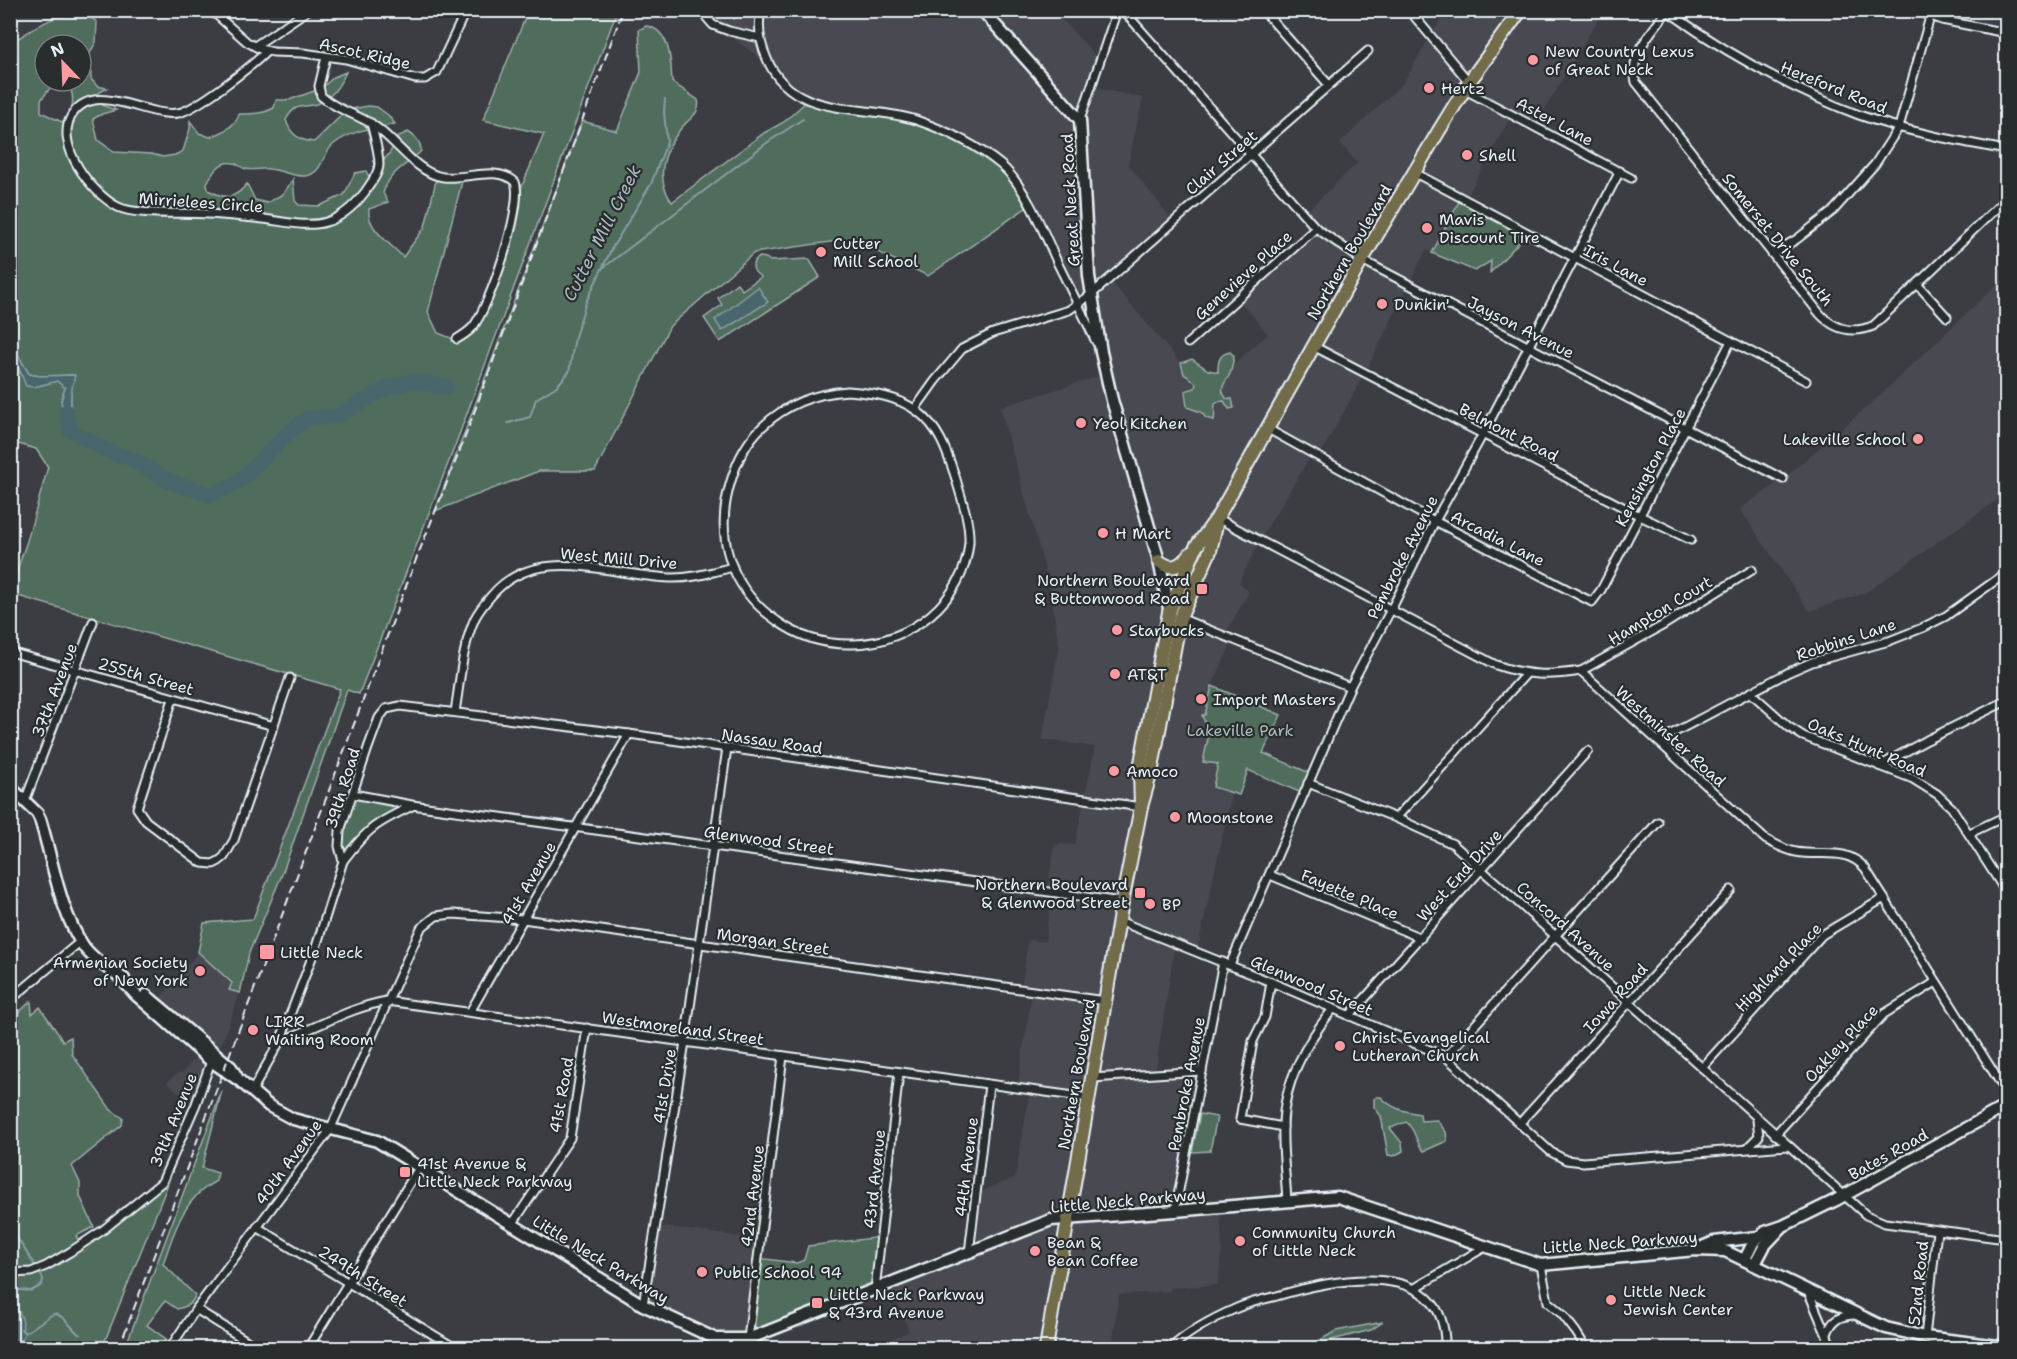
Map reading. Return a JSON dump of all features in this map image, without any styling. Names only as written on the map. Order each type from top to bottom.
[{"type":"main road","name":"Northern Boulevard","points":[[1046,1348],[1122,902],[1141,807],[1140,768],[1174,615],[1196,547],[1217,518],[1362,260],[1467,86],[1521,10]]},
{"type":"main road","name":"Northern Boulevard","points":[[1174,615],[1210,551],[1217,518]]},
{"type":"main road","points":[[1159,561],[1167,566],[1175,567],[1186,560],[1196,547]]},
{"type":"street","name":"Ascot Ridge","points":[[211,10],[255,46],[267,51],[346,59],[415,79],[425,79],[437,72],[466,10]]},
{"type":"street","points":[[255,46],[308,10]]},
{"type":"street","points":[[700,10],[712,25],[760,38],[761,14]]},
{"type":"street","name":"Great Neck Road","points":[[982,10],[1080,120],[1089,276],[1101,352],[1112,400],[1174,615]]},
{"type":"street","points":[[1080,120],[1117,10]]},
{"type":"street","name":"Jayson Avenue","points":[[1123,10],[1316,228],[1362,260],[1783,479]]},
{"type":"street","points":[[1263,10],[1329,85]]},
{"type":"street","points":[[1408,10],[1467,86]]},
{"type":"street","points":[[1914,10],[1931,13],[1952,22],[2007,33]]},
{"type":"street","name":"Hereford Road","points":[[1667,11],[1703,36],[1772,76],[1860,115],[1948,140],[2007,150]]},
{"type":"street","name":"Somerset Drive South","points":[[1667,11],[1636,57],[1633,71],[1636,82],[1827,321],[1845,330],[1862,330],[1873,326],[2007,199]]},
{"type":"street","points":[[1772,254],[1816,225],[1850,194],[1875,164],[1899,127],[1931,13]]},
{"type":"street","name":"Great Neck Road","points":[[760,38],[769,64],[783,82],[812,102],[836,108],[892,114],[916,120],[959,140],[1007,170],[1037,218],[1101,352]]},
{"type":"street","name":"Mirrielees Circle","points":[[267,51],[249,69],[178,113],[160,112],[102,99],[91,99],[82,103],[66,124],[65,133],[67,144],[77,164],[105,199],[126,210],[195,213],[316,224],[338,218],[347,211],[372,181],[379,164],[371,123]]},
{"type":"street","name":"Clair Street","points":[[915,409],[962,349],[993,333],[1069,310],[1092,294],[1368,51]]},
{"type":"street","points":[[326,57],[319,86],[321,96],[338,108],[371,123],[384,132],[424,170],[436,176],[463,178],[500,174],[510,177],[516,186],[509,240],[487,299],[472,328],[457,339]]},
{"type":"street","name":"Aster Lane","points":[[1467,86],[1631,178]]},
{"type":"street","name":"Pembroke Avenue","points":[[1175,1211],[1226,963],[1270,875],[1350,687],[1435,520],[1483,434],[1620,171]]},
{"type":"street","name":"Iris Lane","points":[[1415,173],[1806,381]]},
{"type":"street","name":"Genevieve Place","points":[[1188,343],[1316,228]]},
{"type":"street","points":[[1917,284],[1947,316]]},
{"type":"street","name":"Kensington Place","points":[[1589,600],[1592,602],[1601,590],[1731,340]]},
{"type":"street","name":"Belmont Road","points":[[1315,347],[1640,516],[1691,540]]},
{"type":"street","points":[[837,392],[872,393],[894,399],[915,409],[937,432],[948,453],[967,525],[969,541],[961,577],[954,590],[939,608],[921,622],[889,638],[854,645],[818,641],[784,627],[752,600],[733,567],[724,538],[724,507],[735,467],[742,452],[761,428],[777,414],[796,403],[813,397],[837,392]]},
{"type":"street","name":"Arcadia Lane","points":[[1268,429],[1589,600]]},
{"type":"street","points":[[1217,518],[1496,665],[1526,674],[1552,675],[1581,672]]},
{"type":"street","name":"West Mill Drive","points":[[455,712],[468,637],[475,618],[496,590],[518,575],[540,567],[567,564],[670,578],[699,575],[733,567]]},
{"type":"street","name":"Hampton Court","points":[[1581,672],[1662,626],[1752,570]]},
{"type":"street","name":"Robbins Lane","points":[[1658,741],[1812,662],[1889,641],[1922,628],[1946,616],[2007,573]]},
{"type":"street","points":[[1174,615],[1350,687]]},
{"type":"street","name":"37th Avenue","points":[[25,801],[93,622]]},
{"type":"street","name":"255th Street","points":[[10,652],[274,726]]},
{"type":"street","name":"Westminster Road","points":[[1581,672],[1765,839],[1780,848],[1795,852],[1837,852],[1853,858],[1865,868],[2007,1092]]},
{"type":"street","points":[[1395,818],[1526,674]]},
{"type":"street","points":[[172,699],[137,803],[139,813],[146,821],[202,863],[213,864],[224,857],[234,840],[290,678]]},
{"type":"street","name":"Oaks Hunt Road","points":[[1751,693],[1789,727],[1803,736],[1922,783],[1937,794],[1952,808],[1970,833],[2007,892]]},
{"type":"street","points":[[1879,766],[2007,701]]},
{"type":"street","name":"Nassau Road","points":[[400,706],[629,734],[1141,807]]},
{"type":"street","name":"39th Road","points":[[252,1091],[280,1041],[316,947],[343,861],[339,846],[340,831],[379,718],[386,709],[400,706]]},
{"type":"street","name":"41st Avenue","points":[[470,1012],[629,734]]},
{"type":"street","name":"41st Drive","points":[[643,1305],[685,1042],[727,748]]},
{"type":"street","name":"West End Drive","points":[[1348,1016],[1588,751]]},
{"type":"street","name":"Concord Avenue","points":[[1308,783],[1448,841],[1483,869],[1775,1135],[1874,1220],[1937,1231],[2005,1238]]},
{"type":"street","name":"Little Neck Parkway","points":[[11,789],[40,819],[65,908],[86,949],[138,988],[206,1045],[231,1067],[240,1081]]},
{"type":"street","name":"Glenwood Street","points":[[353,794],[412,805],[1122,902]]},
{"type":"street","points":[[343,861],[362,836],[373,826],[412,805]]},
{"type":"street","points":[[1970,833],[2007,816]]},
{"type":"street","points":[[1446,1057],[1658,822]]},
{"type":"street","name":"Fayette Place","points":[[1270,875],[1420,938]]},
{"type":"street","name":"Iowa Road","points":[[1519,1124],[1731,890]]},
{"type":"street","name":"Highland Place","points":[[1702,1068],[1822,935],[1884,898]]},
{"type":"street","name":"Morgan Street","points":[[436,916],[453,914],[523,919],[1105,1001]]},
{"type":"street","name":"40th Avenue","points":[[170,1348],[196,1309],[330,1130],[421,928],[436,916]]},
{"type":"street","name":"Glenwood Street","points":[[1119,921],[1226,963],[1446,1057],[1551,1152],[1566,1160],[1574,1162],[1788,1146]]},
{"type":"street","points":[[10,999],[81,941]]},
{"type":"street","name":"Little Neck Parkway","points":[[118,975],[135,994],[211,1061],[281,1113],[330,1130],[377,1141],[643,1305],[718,1344],[748,1339],[1051,1220],[1338,1197],[1541,1265],[1695,1250],[1725,1251],[1886,1328],[1925,1337],[2007,1347]]},
{"type":"street","points":[[1271,982],[1265,1017],[1253,1041],[1239,1119],[1283,1127]]},
{"type":"street","name":"Oakley Place","points":[[1775,1135],[1884,1014],[1936,982]]},
{"type":"street","name":"Westmoreland Street","points":[[280,1041],[314,1029],[355,1008],[387,1001],[1089,1098]]},
{"type":"street","points":[[1287,1202],[1283,1127],[1285,1107],[1293,1076],[1313,1036],[1333,1009]]},
{"type":"street","name":"41st Road","points":[[513,1223],[570,1138],[586,1028]]},
{"type":"street","name":"42nd Avenue","points":[[748,1339],[783,1056]]},
{"type":"street","name":"39th Avenue","points":[[10,1273],[32,1272],[41,1269],[70,1252],[103,1230],[162,1182],[196,1104],[211,1061]]},
{"type":"street","points":[[1092,1078],[1202,1071]]},
{"type":"street","name":"43rd Avenue","points":[[875,1290],[899,1072]]},
{"type":"street","name":"44th Avenue","points":[[969,1253],[989,1085]]},
{"type":"street","name":"Bates Road","points":[[1695,1250],[1714,1242],[1758,1237],[1764,1232],[1784,1226],[1844,1196],[2007,1106]]},
{"type":"street","points":[[1745,1149],[1759,1136],[1757,1118]]},
{"type":"street","points":[[308,1348],[420,1166]]},
{"type":"street","name":"Bates Road","points":[[1750,1261],[1784,1226]]},
{"type":"street","name":"249th Street","points":[[257,1227],[455,1348]]},
{"type":"street","name":"52nd Road","points":[[1925,1337],[1937,1231]]},
{"type":"street","points":[[1750,1261],[1758,1237]]},
{"type":"street","points":[[1415,1288],[1485,1247]]},
{"type":"street","points":[[1541,1265],[1548,1302],[1562,1314],[1586,1348]]},
{"type":"street","points":[[1171,1348],[1180,1340],[1239,1307],[1312,1286],[1346,1281],[1385,1280],[1415,1288],[1433,1306],[1439,1315],[1444,1331],[1445,1348]]},
{"type":"street","points":[[1808,1291],[1832,1348]]},
{"type":"street","points":[[196,1309],[258,1348]]},
{"type":"street","points":[[1827,1334],[1830,1326],[1839,1317],[1856,1315]]},
{"type":"shaded area","points":[[700,11],[1054,11],[1100,60],[1092,87],[1143,98],[1128,164],[1174,222],[1109,279],[1204,390],[1268,334],[1238,299],[1316,228],[1304,214],[1357,163],[1340,143],[1404,82],[1447,11],[1603,11],[1535,126],[1512,115],[1465,200],[1461,198],[1432,253],[1426,250],[1365,373],[1319,457],[1312,454],[1260,540],[1239,582],[1249,592],[1224,636],[1233,640],[1212,686],[1205,716],[1202,716],[1209,734],[1203,762],[1218,764],[1213,787],[1232,793],[1197,952],[1175,944],[1155,1074],[1202,1071],[1175,1211],[1220,1208],[1222,1247],[1218,1285],[1170,1288],[1170,1291],[1119,1295],[1112,1348],[872,1348],[909,1331],[890,1284],[969,1253],[976,1193],[1015,1178],[1030,1091],[1017,1089],[1032,991],[1021,989],[1028,940],[1045,942],[1052,892],[1047,891],[1055,844],[1075,845],[1095,747],[1042,739],[1059,648],[1050,588],[1000,407],[1106,374],[1104,366],[1035,214],[1007,170],[798,94],[769,65]]},
{"type":"shaded area","name":"Lakeville School","points":[[2006,276],[2006,494],[1865,593],[1809,611],[1740,509],[1783,479],[1876,399]]},
{"type":"shaded area","points":[[198,952],[232,983],[229,990],[240,993],[215,1061],[196,1104],[166,1083],[179,1072],[181,1074],[203,1050],[153,1007]]},
{"type":"shaded area","name":"Public School 94","points":[[656,1226],[760,1239],[748,1339],[716,1339],[643,1305]]},
{"type":"green space","points":[[528,11],[617,11],[456,443],[359,694],[347,690],[281,877],[249,953],[240,993],[229,990],[232,983],[198,952],[204,923],[253,919],[340,689],[11,594],[48,467],[36,449],[11,442],[10,354],[17,363],[20,373],[34,387],[57,381],[65,388],[61,401],[70,428],[74,375],[29,374],[11,343],[11,43],[36,27],[67,14],[85,14],[97,22],[96,42],[93,48],[93,33],[33,33],[33,93],[46,93],[41,100],[41,112],[66,124],[72,104],[72,93],[93,93],[93,81],[97,86],[107,88],[97,94],[101,104],[116,110],[93,119],[98,140],[114,152],[163,157],[183,151],[190,129],[190,121],[199,133],[210,137],[231,126],[239,114],[270,110],[274,108],[276,100],[289,100],[317,90],[334,77],[346,72],[329,97],[319,103],[297,108],[292,112],[286,120],[293,133],[304,140],[314,142],[347,110],[368,106],[377,107],[395,124],[363,130],[341,139],[330,148],[319,167],[305,176],[269,169],[249,170],[234,163],[225,163],[212,175],[207,183],[208,190],[229,196],[238,193],[247,184],[255,200],[267,203],[283,194],[293,179],[295,201],[299,205],[319,206],[344,195],[355,173],[366,171],[369,177],[389,154],[399,136],[408,132],[418,140],[421,151],[390,179],[383,193],[388,202],[369,209],[369,216],[375,229],[403,257],[425,227],[437,176],[463,178],[428,312],[438,333],[456,340],[472,328],[509,240],[516,200],[544,134],[483,120]]},
{"type":"green space","points":[[646,26],[654,28],[665,40],[670,57],[672,82],[698,100],[699,105],[696,113],[673,139],[665,157],[664,184],[672,202],[764,133],[784,122],[808,100],[892,114],[959,140],[1000,164],[1030,205],[928,276],[851,239],[754,253],[670,326],[595,471],[539,471],[435,511],[582,121],[617,131],[641,72],[639,30]]},
{"type":"green space","points":[[1461,198],[1528,233],[1490,273],[1491,261],[1475,271],[1432,253]]},
{"type":"green space","points":[[760,257],[770,261],[809,259],[820,277],[720,342],[704,318],[722,305],[718,298],[737,283],[742,290],[761,277],[753,267],[754,262]]},
{"type":"green space","points":[[1230,352],[1234,356],[1230,375],[1223,390],[1226,398],[1232,399],[1234,408],[1229,409],[1224,401],[1219,401],[1215,405],[1214,420],[1206,418],[1201,412],[1187,407],[1185,391],[1195,388],[1196,383],[1184,374],[1181,363],[1192,359],[1208,370],[1218,372],[1221,357]]},
{"type":"green space","name":"Lakeville Park","points":[[1212,686],[1281,715],[1263,753],[1312,774],[1304,794],[1248,770],[1239,795],[1213,787],[1218,764],[1203,762],[1209,734],[1202,715],[1205,715]]},
{"type":"green space","points":[[353,794],[412,805],[387,818],[343,861],[340,831]]},
{"type":"green space","points":[[31,1001],[32,1014],[40,1007],[63,1041],[71,1037],[72,1054],[111,1110],[123,1118],[122,1125],[72,1166],[80,1183],[80,1196],[94,1227],[76,1236],[81,1244],[162,1182],[196,1104],[166,1189],[102,1348],[11,1348],[11,1026],[16,1015]]},
{"type":"green space","points":[[222,1090],[202,1168],[218,1173],[216,1181],[205,1188],[188,1206],[176,1228],[163,1264],[195,1295],[193,1301],[177,1309],[165,1301],[147,1325],[166,1339],[159,1348],[125,1348]]},
{"type":"green space","points":[[1381,1097],[1399,1109],[1420,1114],[1421,1121],[1437,1120],[1446,1132],[1447,1141],[1424,1151],[1412,1128],[1406,1122],[1390,1128],[1402,1143],[1403,1151],[1394,1156],[1388,1155],[1381,1116],[1374,1107],[1374,1099]]},
{"type":"green space","points":[[1200,1114],[1217,1117],[1210,1151],[1192,1152]]},
{"type":"green space","points":[[881,1237],[875,1290],[748,1339],[758,1258],[797,1263],[804,1260],[808,1246]]},
{"type":"green space","points":[[1383,1322],[1371,1330],[1328,1341],[1316,1348],[1306,1348],[1336,1331]]},
{"type":"water","points":[[758,287],[768,302],[722,331],[715,320]]},
{"type":"water","points":[[11,343],[29,374],[75,375],[71,393],[70,430],[61,401],[65,388],[57,381],[34,387],[26,386],[11,354]]},
{"type":"water","points":[[10,1299],[22,1317],[22,1330],[25,1333],[19,1343],[11,1347]]},
{"type":"waterway","name":"Cutter Mill Creek","points":[[734,19],[740,10]]},
{"type":"waterway","name":"Cutter Mill Creek","points":[[508,423],[530,417],[536,399],[557,386],[569,372],[575,337],[586,302],[612,248],[651,184],[667,142],[665,99]]},
{"type":"waterway","points":[[603,268],[768,142],[803,119]]},
{"type":"waterway","name":"Cutter Mill Creek","points":[[66,411],[70,430],[110,452],[130,458],[168,481],[211,495],[240,481],[287,434],[306,419],[337,416],[385,389],[412,381],[446,387]]},
{"type":"waterway","points":[[10,1227],[36,1267]]},
{"type":"waterway","points":[[10,1289],[31,1291],[42,1285],[43,1279],[39,1272]]},
{"type":"waterway","points":[[21,1329],[25,1333],[53,1314],[64,1319],[80,1335]]},
{"type":"railway","points":[[119,1348],[417,557],[462,445],[623,10]]},
{"type":"place","name":"New Country Lexus of Great Neck","points":[[1533,60]]},
{"type":"place","name":"Hertz","points":[[1429,88]]},
{"type":"place","name":"Shell","points":[[1467,155]]},
{"type":"place","name":"Mavis Discount Tire","points":[[1427,228]]},
{"type":"place","name":"Cutter Mill School","points":[[821,252]]},
{"type":"place","name":"Dunkin'","points":[[1382,304]]},
{"type":"place","name":"Yeol Kitchen","points":[[1081,423]]},
{"type":"place","name":"Lakeville School","points":[[1918,439]]},
{"type":"place","name":"H Mart","points":[[1103,533]]},
{"type":"place","name":"Northern Boulevard & Buttonwood Road","points":[[1202,589]]},
{"type":"place","name":"Starbucks","points":[[1117,630]]},
{"type":"place","name":"AT&T","points":[[1115,674]]},
{"type":"place","name":"Import Masters","points":[[1201,699]]},
{"type":"place","name":"Amoco","points":[[1114,771]]},
{"type":"place","name":"Moonstone","points":[[1175,817]]},
{"type":"place","name":"Northern Boulevard & Glenwood Street","points":[[1140,893]]},
{"type":"place","name":"BP","points":[[1150,904]]},
{"type":"place","name":"Little Neck","points":[[267,952]]},
{"type":"place","name":"Armenian Society of New York","points":[[200,971]]},
{"type":"place","name":"LIRR Waiting Room","points":[[253,1030]]},
{"type":"place","name":"Christ Evangelical Lutheran Church","points":[[1340,1046]]},
{"type":"place","name":"41st Avenue & Little Neck Parkway","points":[[405,1172]]},
{"type":"place","name":"Community Church of Little Neck","points":[[1240,1241]]},
{"type":"place","name":"Bean & Bean Coffee","points":[[1035,1251]]},
{"type":"place","name":"Public School 94","points":[[702,1272]]},
{"type":"place","name":"Little Neck Jewish Center","points":[[1611,1300]]},
{"type":"place","name":"Little Neck Parkway & 43rd Avenue","points":[[817,1303]]}]
